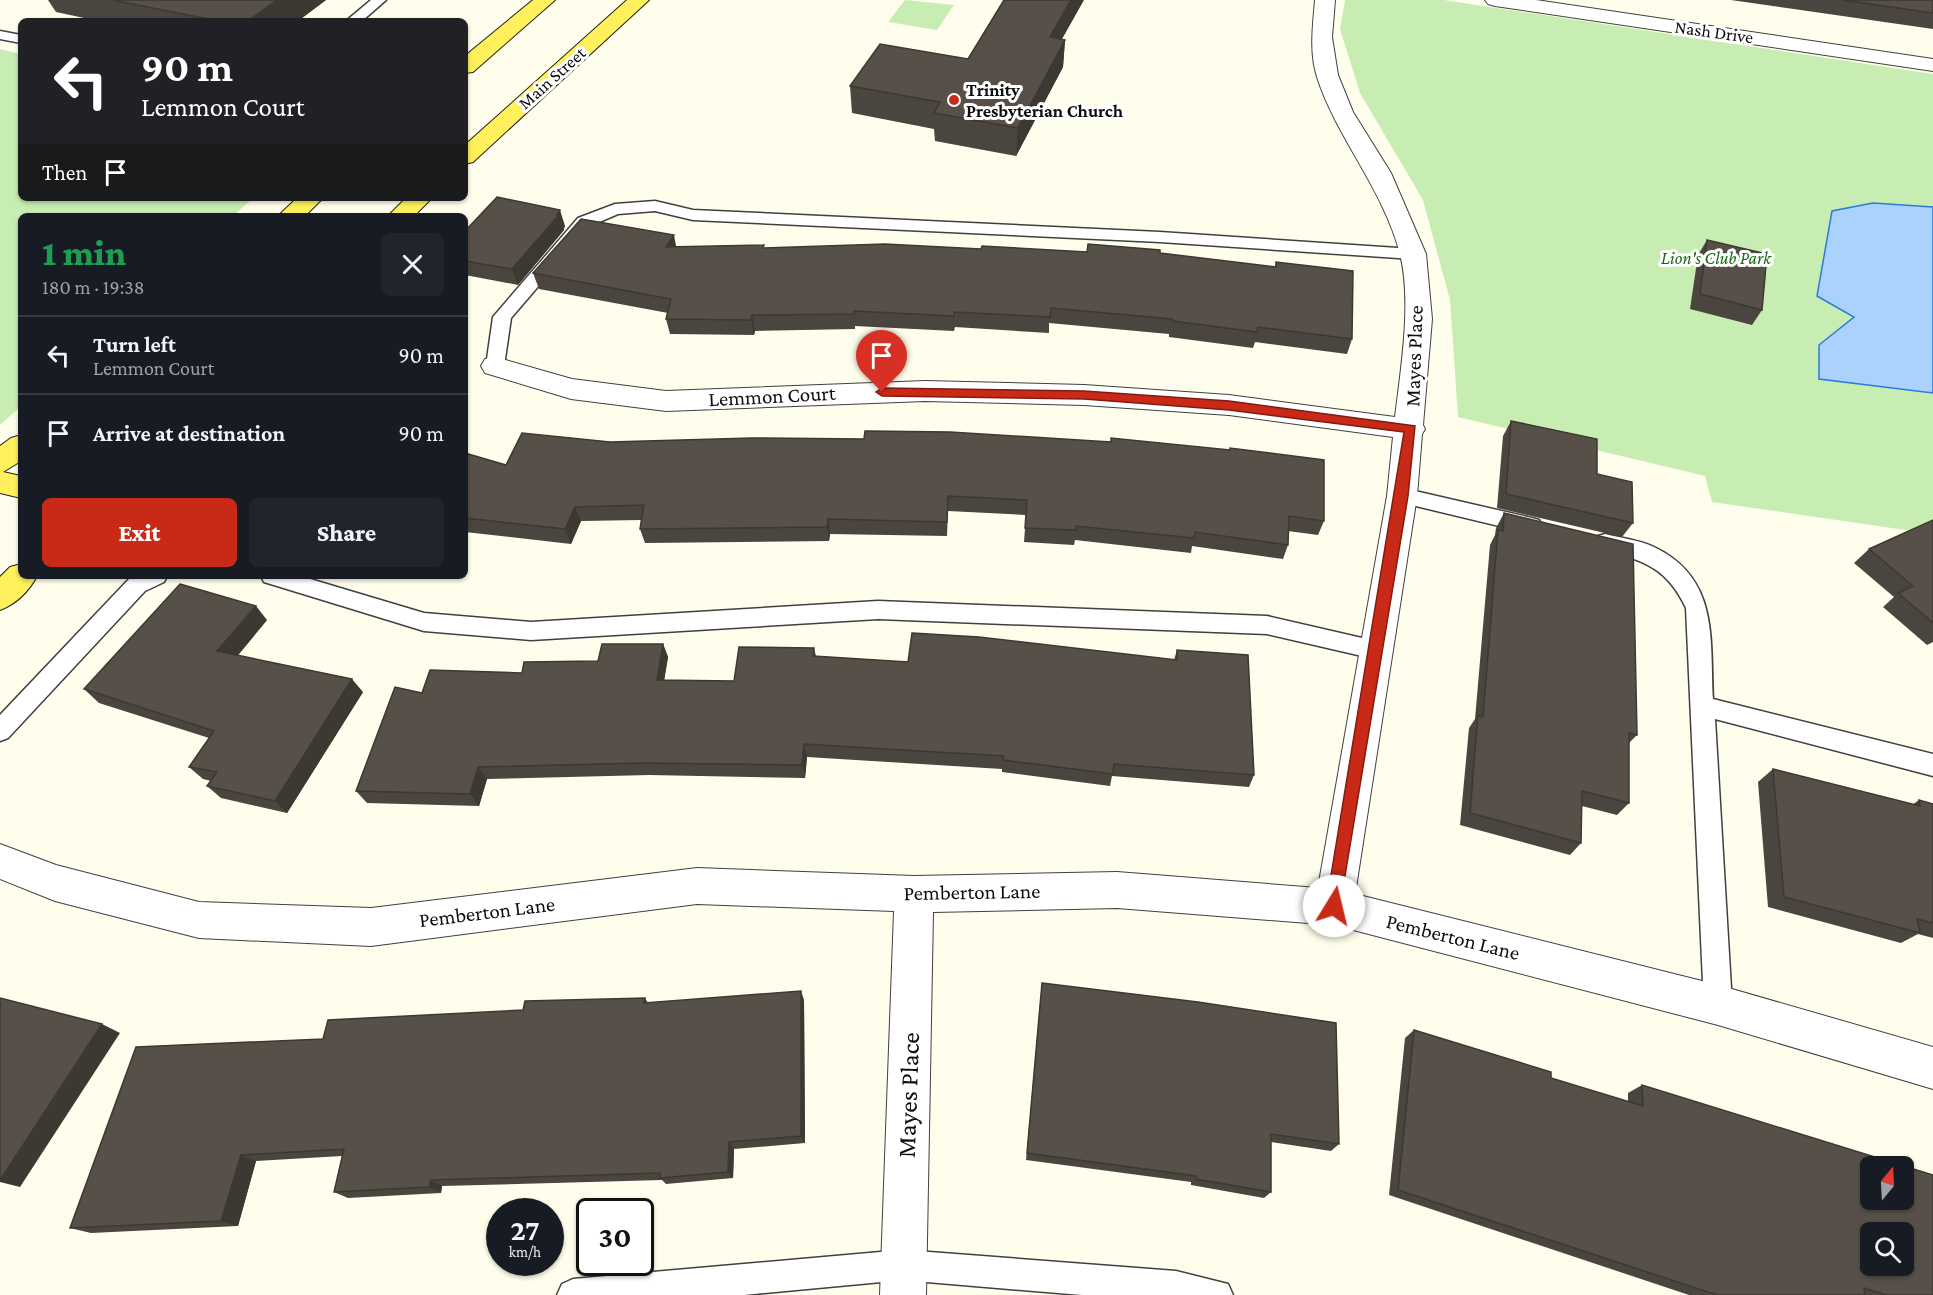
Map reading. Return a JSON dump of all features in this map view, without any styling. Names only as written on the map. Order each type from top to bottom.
[{"type":"main road","points":[[468,65],[545,0]]},
{"type":"main road","name":"Main Street","points":[[468,154],[639,0]]},
{"type":"main road","points":[[294,213],[308,201]]},
{"type":"main road","points":[[403,213],[417,201]]},
{"type":"main road","points":[[0,462],[18,447]]},
{"type":"main road","points":[[0,482],[18,487]]},
{"type":"main road","points":[[0,597],[18,579]]},
{"type":"street","name":"Mayes Place","points":[[1325,0],[1322,37],[1327,75],[1342,112],[1379,173],[1413,254],[1419,319],[1411,429],[1402,496],[1334,906]]},
{"type":"street","name":"Nash Drive","points":[[1495,0],[1933,65]]},
{"type":"street","name":"Lemmon Court","points":[[495,366],[571,389],[666,401],[925,391],[1084,395],[1229,405],[1411,429]]},
{"type":"street","name":"Pemberton Lane","points":[[0,861],[55,883],[199,921],[371,927],[697,886],[914,894],[1117,890],[1334,906],[1718,1005],[1933,1068]]},
{"type":"street","name":"Mayes Place","points":[[903,1280],[914,894]]},
{"type":"lane","points":[[357,18],[379,0]]},
{"type":"lane","points":[[0,35],[18,38]]},
{"type":"lane","points":[[495,366],[502,317],[584,222],[615,209],[655,206],[693,214],[1160,237],[1413,254]]},
{"type":"lane","points":[[1402,496],[1551,530]]},
{"type":"lane","points":[[1586,538],[1647,553],[1683,579],[1697,608],[1718,1005]]},
{"type":"lane","points":[[0,731],[137,585],[150,579]]},
{"type":"lane","points":[[282,579],[424,622],[531,632],[878,610],[1267,625],[1375,650]]},
{"type":"lane","points":[[1702,706],[1933,765]]},
{"type":"lane","points":[[573,1295],[903,1280],[1176,1287],[1217,1295]]},
{"type":"green space","points":[[905,0],[954,5],[937,30],[888,22]]},
{"type":"green space","name":"Lion's Club Park","points":[[1345,0],[1444,0],[1933,74],[1933,534],[1712,502],[1705,476],[1458,417],[1450,300],[1423,200],[1360,93],[1340,29]]},
{"type":"green space","points":[[0,49],[18,53],[18,201],[250,201],[236,213],[18,213],[18,409],[0,425]]},
{"type":"water","points":[[1873,203],[1933,207],[1933,393],[1819,379],[1819,345],[1854,317],[1817,296],[1832,211]]},
{"type":"building","points":[[112,0],[277,0],[252,18],[203,18]]},
{"type":"building","points":[[1004,0],[1071,0],[1050,37],[1065,40],[1018,128],[934,113],[940,102],[850,86],[880,44],[968,59]]},
{"type":"building","points":[[1843,0],[1933,0],[1933,13]]},
{"type":"building","points":[[497,197],[560,210],[557,215],[559,215],[512,269],[468,262],[468,228]]},
{"type":"building","points":[[581,219],[674,235],[666,247],[764,245],[763,248],[885,244],[981,249],[982,246],[1087,252],[1088,244],[1160,250],[1160,253],[1276,267],[1276,262],[1353,271],[1352,339],[1258,327],[1257,332],[1172,321],[1172,319],[1051,308],[1050,317],[954,312],[954,316],[854,311],[854,314],[752,315],[751,320],[666,319],[671,299],[533,273]]},
{"type":"building","points":[[1707,240],[1767,254],[1762,310],[1700,294]]},
{"type":"building","points":[[1511,421],[1597,439],[1597,474],[1632,482],[1633,523],[1506,494]]},
{"type":"building","points":[[865,431],[950,432],[1111,442],[1111,438],[1230,450],[1230,448],[1324,460],[1324,521],[1289,516],[1288,545],[1195,532],[1194,538],[1076,526],[1076,530],[1025,528],[1027,500],[948,496],[947,522],[828,519],[827,527],[640,529],[644,505],[575,507],[565,529],[468,518],[468,454],[506,465],[522,433],[610,442],[752,438],[864,439]]},
{"type":"building","points":[[1504,513],[1633,544],[1637,735],[1629,733],[1629,803],[1582,791],[1581,843],[1470,813],[1478,715],[1483,717],[1498,530],[1503,531]]},
{"type":"building","points":[[1933,520],[1933,623],[1898,593],[1913,586],[1869,549]]},
{"type":"building","points":[[180,584],[256,606],[217,651],[352,679],[275,801],[207,786],[217,772],[189,767],[214,731],[84,689]]},
{"type":"building","points":[[912,633],[979,637],[1177,660],[1177,650],[1248,655],[1254,775],[1114,764],[1113,774],[1003,760],[1003,756],[804,744],[802,765],[644,763],[478,767],[470,794],[356,791],[395,687],[422,693],[430,670],[522,673],[524,662],[598,661],[602,644],[663,644],[657,680],[734,681],[739,647],[814,648],[813,656],[908,662]]},
{"type":"building","points":[[1773,769],[1920,806],[1919,800],[1933,804],[1933,923],[1917,919],[1920,933],[1784,897]]},
{"type":"building","points":[[1042,983],[1198,1002],[1336,1023],[1339,1144],[1271,1134],[1271,1192],[1196,1179],[1196,1176],[1027,1153]]},
{"type":"building","points":[[801,991],[801,1136],[729,1142],[728,1172],[660,1178],[660,1173],[431,1180],[429,1187],[334,1192],[344,1149],[241,1155],[221,1221],[70,1228],[136,1047],[323,1039],[328,1020],[523,1010],[525,1001],[645,998],[644,1003]]},
{"type":"building","points":[[0,998],[102,1024],[0,1180]]},
{"type":"building","points":[[1414,1030],[1551,1072],[1551,1078],[1643,1106],[1642,1085],[1872,1156],[1860,1156],[1860,1210],[1914,1210],[1914,1169],[1933,1175],[1933,1295],[1886,1295],[1864,1288],[1865,1295],[1717,1295],[1398,1190]]},
{"type":"place","name":"Trinity Presbyterian Church","points":[[954,100]]},
{"type":"route","points":[[882,392],[1084,395],[1229,405],[1411,429],[1334,906]]}]
